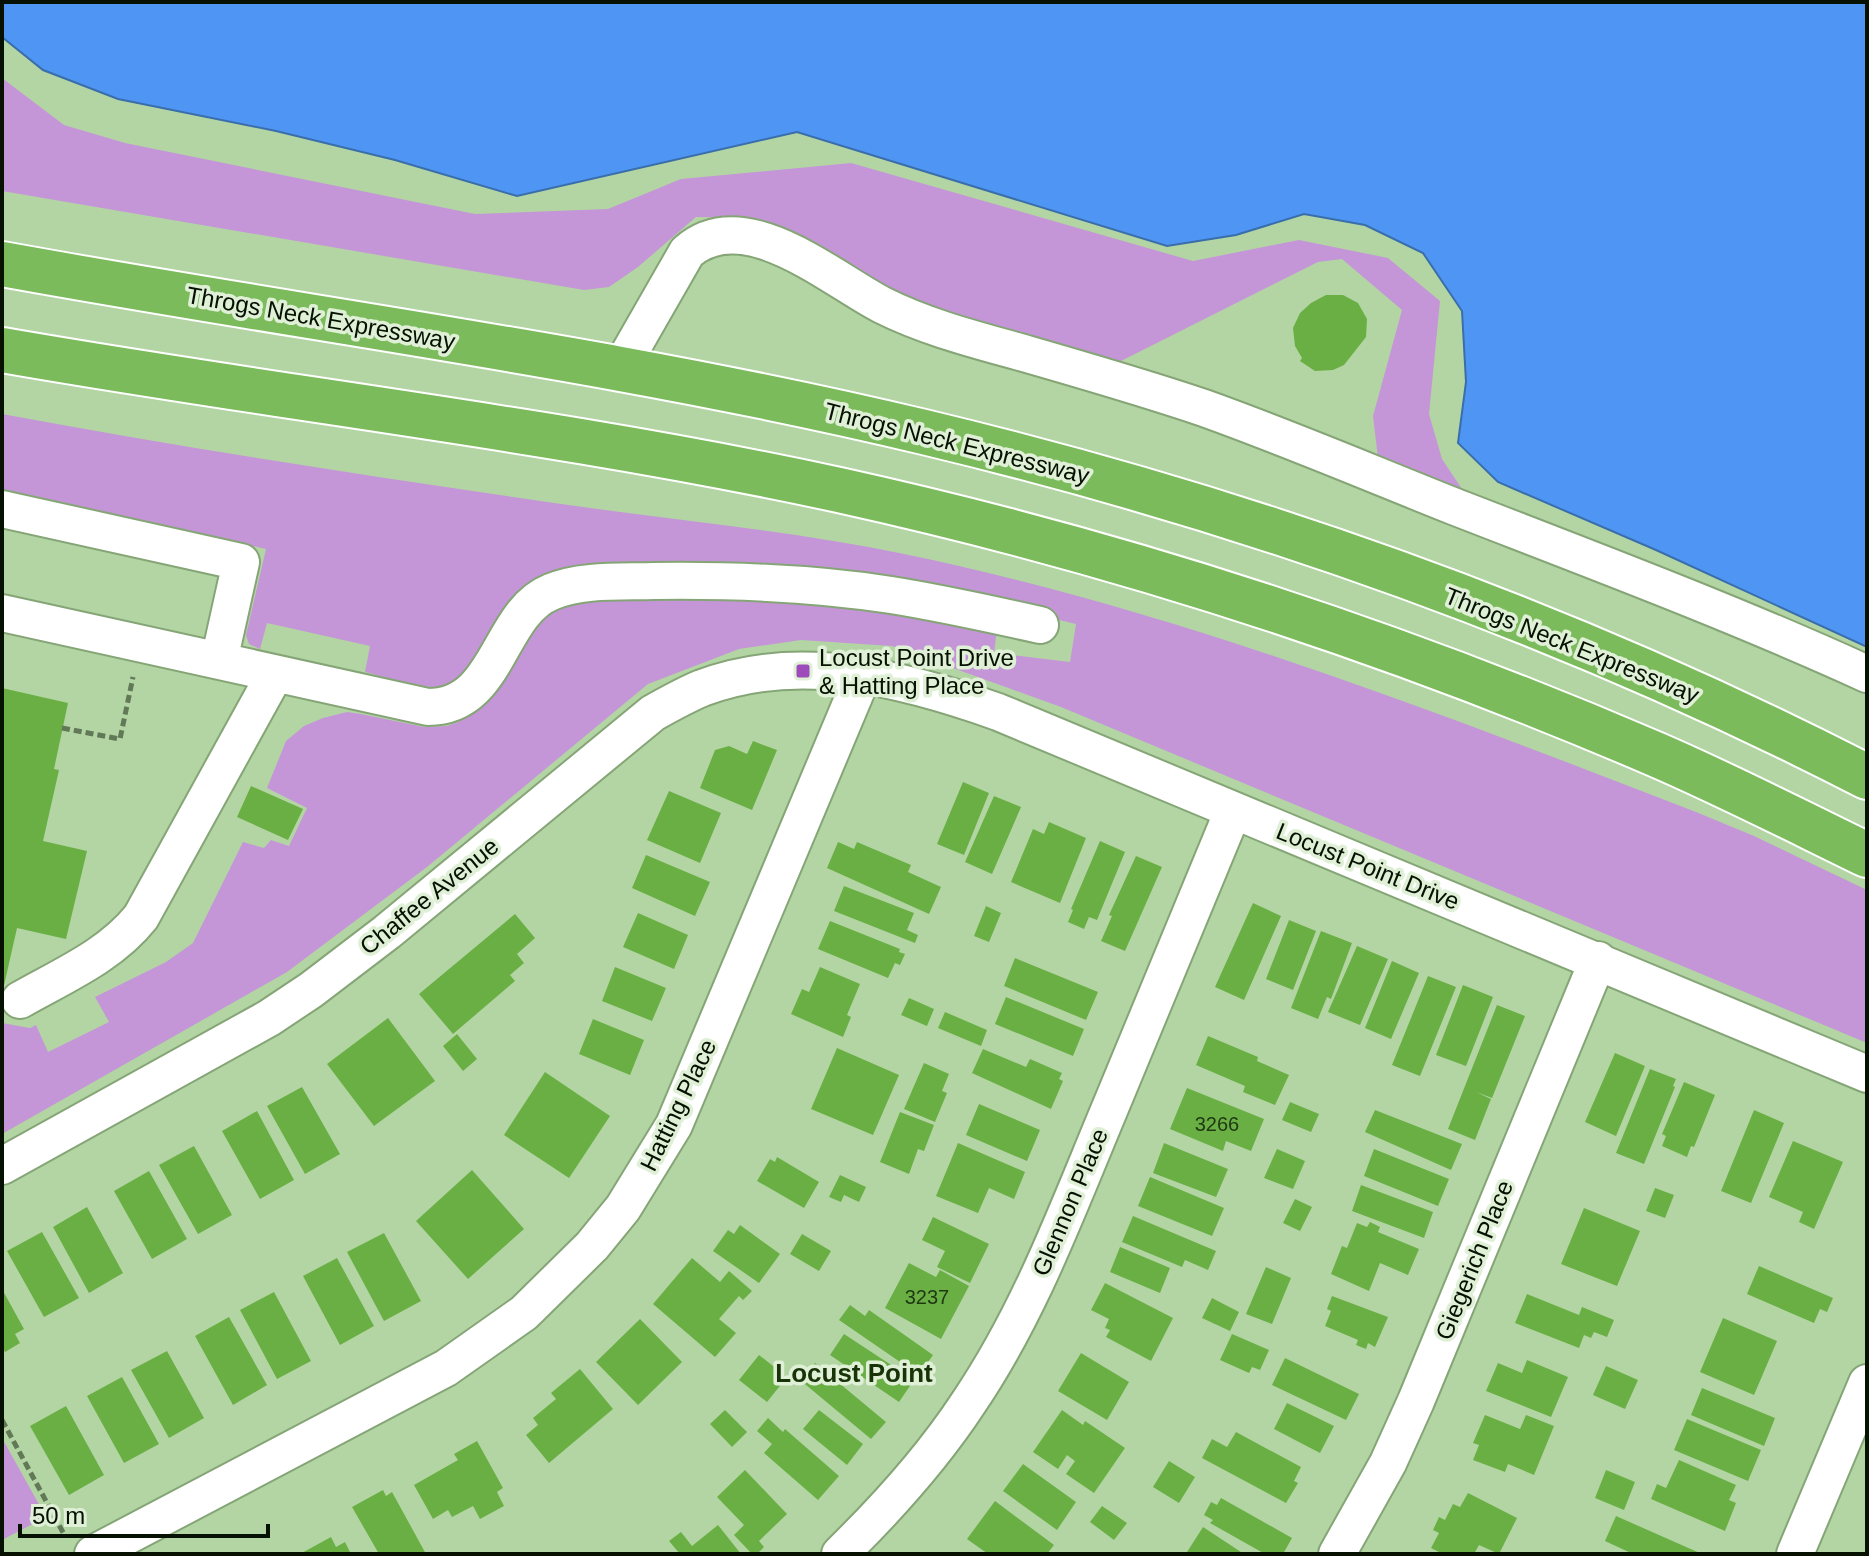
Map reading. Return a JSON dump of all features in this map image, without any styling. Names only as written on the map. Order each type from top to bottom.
[{"type":"highway","points":[[2,238],[262,308]]},
{"type":"highway","name":"Throgs Neck Expressway","points":[[2,264],[620,369],[922,431],[1123,485],[1281,535],[1465,599],[1743,716],[1867,777]]},
{"type":"highway","points":[[2,350],[605,446],[782,478],[937,513],[1126,563],[1266,605],[1462,675],[1656,755],[1867,855]]},
{"type":"highway","points":[[2,368],[247,391]]},
{"type":"street","points":[[620,369],[687,252],[697,243],[722,235],[752,238],[812,263],[862,294],[916,321],[1159,393],[1245,423],[1677,593],[1867,674]]},
{"type":"street","points":[[2,509],[241,562],[219,661]]},
{"type":"street","points":[[2,613],[419,706],[447,705],[462,699],[477,686],[527,610],[538,599],[564,588],[618,582],[815,587],[889,595],[1040,625]]},
{"type":"street","name":"Chaffee Avenue","points":[[2,1166],[269,1018],[311,990],[387,932],[653,713],[702,688],[753,674],[803,671],[863,675]]},
{"type":"street","points":[[20,1000],[115,944],[141,917],[275,674]]},
{"type":"street","name":"Locust Point Drive","points":[[863,675],[897,681],[998,712],[1867,1074]]},
{"type":"street","name":"Hatting Place","points":[[80,1547],[446,1368],[524,1313],[592,1246],[623,1208],[674,1125],[863,675]]},
{"type":"street","name":"Glennon Place","points":[[840,1554],[945,1437],[1014,1326],[1053,1244],[1233,811]]},
{"type":"street","name":"Giegerich Place","points":[[1337,1554],[1388,1463],[1416,1401],[1598,960]]},
{"type":"street","points":[[1795,1554],[1867,1383]]},
{"type":"path","points":[[62,728],[120,739],[134,670]]},
{"type":"path","points":[[2,1420],[80,1547]]},
{"type":"shaded area","points":[[2,78],[64,125],[125,143],[475,214],[608,209],[681,179],[851,163],[1193,261],[1299,240],[1388,258],[1440,301],[1429,414],[1442,459],[1472,504],[1378,458],[1373,416],[1402,310],[1342,259],[1318,262],[1119,362],[904,301],[822,246],[754,218],[696,217],[638,267],[609,287],[584,290],[2,191]]},
{"type":"shaded area","points":[[2,414],[364,475],[864,546],[1006,577],[1106,604],[1305,666],[1696,812],[1867,890],[1867,1043],[1061,707],[892,646],[801,640],[739,649],[648,684],[427,867],[287,972],[2,1134],[2,1023],[30,1028],[36,1025],[48,1052],[109,1022],[95,997],[166,962],[193,943],[243,842],[264,848],[271,840],[289,846],[307,808],[267,788],[286,741],[304,726],[347,712],[424,727],[458,722],[479,709],[515,664],[528,631],[551,610],[654,592],[795,596],[997,629],[994,653],[1070,662],[1076,624],[919,587],[543,577],[528,586],[515,600],[471,668],[459,680],[437,687],[417,685],[365,672],[370,646],[267,623],[260,649],[249,644],[246,635],[266,549],[2,491]]},
{"type":"shaded area","points":[[2,1438],[46,1517],[2,1540]]},
{"type":"water","points":[[2,2],[1867,2],[1867,647],[1656,550],[1498,482],[1458,443],[1466,382],[1462,311],[1423,253],[1365,225],[1304,214],[1236,235],[1167,246],[797,132],[517,196],[395,160],[276,131],[118,99],[43,70],[2,37]]},
{"type":"building","points":[[1326,295],[1343,295],[1358,303],[1367,319],[1366,337],[1344,365],[1333,370],[1315,371],[1300,361],[1302,358],[1295,346],[1293,328],[1300,313]]},
{"type":"building","points":[[2,688],[68,703],[54,769],[59,770],[43,841],[87,851],[66,939],[17,928],[3,990]]},
{"type":"building","points":[[753,741],[777,750],[752,810],[700,788],[715,750],[729,746],[747,754]]},
{"type":"building","points":[[963,782],[989,793],[964,855],[937,844]]},
{"type":"building","points":[[251,786],[303,809],[288,840],[237,817]]},
{"type":"building","points":[[669,791],[721,813],[700,863],[647,840]]},
{"type":"building","points":[[994,796],[1021,807],[992,874],[965,862]]},
{"type":"building","points":[[1049,822],[1086,838],[1060,903],[1011,882],[1033,829],[1044,834]]},
{"type":"building","points":[[1100,841],[1125,852],[1097,920],[1089,917],[1084,929],[1068,922]]},
{"type":"building","points":[[838,842],[854,849],[857,842],[911,865],[908,872],[941,887],[929,914],[827,868]]},
{"type":"building","points":[[646,855],[710,882],[695,916],[632,888]]},
{"type":"building","points":[[1136,856],[1162,867],[1125,951],[1101,941],[1112,916],[1109,915]]},
{"type":"building","points":[[844,886],[914,913],[907,930],[918,935],[915,943],[834,911]]},
{"type":"building","points":[[1253,903],[1281,916],[1244,1000],[1215,987]]},
{"type":"building","points":[[986,906],[1001,913],[989,942],[974,936]]},
{"type":"building","points":[[638,913],[688,935],[674,969],[623,947]]},
{"type":"building","points":[[515,914],[535,938],[517,954],[524,963],[510,975],[515,981],[453,1034],[419,994]]},
{"type":"building","points":[[1289,920],[1316,931],[1293,990],[1266,979]]},
{"type":"building","points":[[830,921],[900,949],[899,952],[905,954],[900,965],[895,963],[888,978],[818,949]]},
{"type":"building","points":[[1321,931],[1352,943],[1331,999],[1327,997],[1318,1019],[1291,1008]]},
{"type":"building","points":[[1357,946],[1388,959],[1360,1025],[1328,1012]]},
{"type":"building","points":[[1015,958],[1098,992],[1086,1020],[1004,986]]},
{"type":"building","points":[[1392,961],[1419,973],[1391,1039],[1365,1028]]},
{"type":"building","points":[[615,967],[666,988],[652,1021],[602,1001]]},
{"type":"building","points":[[820,967],[860,984],[847,1015],[851,1017],[843,1037],[791,1014],[802,989],[809,992]]},
{"type":"building","points":[[1428,976],[1456,987],[1420,1076],[1392,1065]]},
{"type":"building","points":[[1463,985],[1493,997],[1466,1066],[1436,1055]]},
{"type":"building","points":[[1006,997],[1084,1029],[1073,1056],[995,1024]]},
{"type":"building","points":[[909,998],[934,1009],[927,1026],[901,1015]]},
{"type":"building","points":[[1497,1005],[1525,1016],[1492,1098],[1476,1092],[1491,1099],[1475,1140],[1448,1129]]},
{"type":"building","points":[[945,1012],[987,1030],[981,1046],[938,1028]]},
{"type":"building","points":[[388,1018],[435,1081],[374,1126],[327,1064]]},
{"type":"building","points":[[593,1019],[644,1040],[630,1075],[579,1054]]},
{"type":"building","points":[[457,1034],[477,1059],[463,1071],[443,1046]]},
{"type":"building","points":[[1208,1036],[1258,1057],[1257,1061],[1289,1075],[1275,1105],[1243,1092],[1245,1086],[1196,1065]]},
{"type":"building","points":[[837,1048],[899,1075],[873,1135],[811,1109]]},
{"type":"building","points":[[983,1049],[1026,1067],[1030,1059],[1062,1073],[1059,1079],[1063,1081],[1051,1109],[972,1073]]},
{"type":"building","points":[[1615,1053],[1645,1066],[1616,1136],[1585,1122]]},
{"type":"building","points":[[924,1063],[949,1074],[942,1091],[947,1093],[935,1122],[904,1109]]},
{"type":"building","points":[[1650,1069],[1676,1079],[1644,1164],[1616,1153]]},
{"type":"building","points":[[545,1072],[610,1116],[569,1178],[504,1135]]},
{"type":"building","points":[[1684,1082],[1715,1095],[1687,1157],[1662,1146],[1666,1136],[1662,1134]]},
{"type":"building","points":[[302,1087],[340,1154],[305,1174],[267,1106]]},
{"type":"building","points":[[1187,1088],[1264,1119],[1251,1151],[1226,1141],[1223,1151],[1170,1129]]},
{"type":"building","points":[[1290,1102],[1319,1114],[1311,1132],[1282,1120]]},
{"type":"building","points":[[979,1104],[1040,1130],[1027,1161],[966,1135]]},
{"type":"building","points":[[1375,1110],[1462,1144],[1451,1170],[1365,1132]]},
{"type":"building","points":[[1754,1110],[1784,1123],[1751,1203],[1721,1191]]},
{"type":"building","points":[[257,1111],[294,1180],[260,1199],[222,1131]]},
{"type":"building","points":[[900,1112],[934,1125],[924,1151],[918,1149],[909,1174],[880,1162]]},
{"type":"building","points":[[1793,1141],[1843,1162],[1814,1229],[1799,1222],[1803,1212],[1769,1197]]},
{"type":"building","points":[[958,1143],[1025,1172],[1014,1199],[989,1188],[978,1213],[936,1196]]},
{"type":"building","points":[[1164,1143],[1228,1169],[1216,1197],[1153,1173]]},
{"type":"building","points":[[194,1146],[232,1215],[198,1234],[159,1165]]},
{"type":"building","points":[[1277,1149],[1305,1161],[1293,1189],[1264,1178]]},
{"type":"building","points":[[1374,1149],[1449,1179],[1438,1206],[1364,1176]]},
{"type":"building","points":[[777,1157],[819,1182],[804,1208],[757,1181],[770,1159],[775,1162]]},
{"type":"building","points":[[472,1170],[524,1229],[468,1279],[416,1221]]},
{"type":"building","points":[[149,1171],[187,1239],[152,1259],[114,1191]]},
{"type":"building","points":[[840,1175],[866,1187],[859,1202],[844,1195],[841,1202],[829,1197]]},
{"type":"building","points":[[1150,1177],[1224,1208],[1212,1236],[1138,1206]]},
{"type":"building","points":[[1361,1185],[1433,1212],[1424,1238],[1352,1211]]},
{"type":"building","points":[[1655,1188],[1674,1195],[1665,1218],[1646,1211]]},
{"type":"building","points":[[1295,1199],[1312,1207],[1300,1231],[1283,1223]]},
{"type":"building","points":[[87,1207],[123,1273],[89,1293],[53,1227]]},
{"type":"building","points":[[1584,1208],[1640,1231],[1617,1286],[1561,1264]]},
{"type":"building","points":[[1133,1216],[1216,1251],[1208,1270],[1185,1260],[1182,1267],[1122,1242]]},
{"type":"building","points":[[933,1217],[989,1244],[970,1283],[937,1267],[945,1251],[922,1240]]},
{"type":"building","points":[[1370,1222],[1380,1227],[1378,1232],[1419,1249],[1408,1275],[1380,1263],[1369,1291],[1331,1274],[1342,1246],[1347,1248],[1357,1223],[1367,1227]]},
{"type":"building","points":[[740,1225],[780,1254],[759,1283],[713,1251],[728,1230],[734,1234]]},
{"type":"building","points":[[42,1232],[79,1298],[44,1317],[7,1251]]},
{"type":"building","points":[[384,1233],[421,1301],[384,1321],[347,1252]]},
{"type":"building","points":[[802,1234],[831,1251],[819,1271],[790,1254]]},
{"type":"building","points":[[1120,1247],[1170,1268],[1160,1293],[1110,1272]]},
{"type":"building","points":[[337,1258],[374,1326],[340,1345],[303,1276]]},
{"type":"building","points":[[692,1258],[720,1282],[729,1271],[752,1291],[743,1300],[739,1296],[719,1319],[736,1333],[715,1357],[653,1304]]},
{"type":"building","points":[[909,1263],[936,1277],[940,1270],[969,1286],[941,1339],[885,1308]]},
{"type":"building","points":[[1759,1266],[1833,1298],[1827,1312],[1820,1309],[1814,1323],[1747,1294]]},
{"type":"building","points":[[1266,1267],[1291,1278],[1272,1324],[1246,1314]]},
{"type":"building","points":[[1105,1283],[1173,1318],[1151,1361],[1106,1337],[1110,1330],[1105,1328],[1109,1319],[1091,1310]]},
{"type":"building","points":[[2,1289],[24,1329],[15,1334],[20,1343],[5,1352],[2,1346]]},
{"type":"building","points":[[274,1292],[311,1361],[277,1379],[240,1310]]},
{"type":"building","points":[[1527,1294],[1579,1315],[1582,1307],[1614,1320],[1607,1337],[1594,1332],[1591,1338],[1584,1335],[1579,1348],[1515,1323]]},
{"type":"building","points":[[1332,1296],[1388,1317],[1375,1347],[1368,1343],[1366,1349],[1356,1345],[1358,1340],[1325,1326],[1331,1311],[1327,1309]]},
{"type":"building","points":[[1212,1298],[1239,1312],[1230,1331],[1202,1318]]},
{"type":"building","points":[[850,1305],[865,1316],[869,1310],[933,1355],[919,1375],[839,1320]]},
{"type":"building","points":[[229,1317],[267,1385],[233,1405],[195,1336]]},
{"type":"building","points":[[1723,1318],[1777,1341],[1754,1395],[1700,1372]]},
{"type":"building","points":[[640,1319],[682,1362],[638,1405],[596,1362]]},
{"type":"building","points":[[844,1334],[914,1380],[899,1402],[830,1355]]},
{"type":"building","points":[[1232,1334],[1269,1350],[1260,1370],[1252,1367],[1249,1373],[1220,1360]]},
{"type":"building","points":[[167,1351],[204,1418],[169,1438],[131,1370]]},
{"type":"building","points":[[1081,1353],[1129,1382],[1107,1420],[1058,1391]]},
{"type":"building","points":[[759,1355],[787,1377],[767,1402],[739,1380]]},
{"type":"building","points":[[1285,1358],[1359,1394],[1346,1420],[1272,1385]]},
{"type":"building","points":[[1527,1360],[1568,1377],[1551,1417],[1486,1391],[1498,1363],[1522,1373]]},
{"type":"building","points":[[815,1363],[886,1422],[871,1439],[800,1380]]},
{"type":"building","points":[[1606,1366],[1638,1380],[1625,1409],[1593,1395]]},
{"type":"building","points":[[580,1369],[613,1409],[549,1463],[526,1435],[538,1425],[533,1418],[556,1399],[551,1393]]},
{"type":"building","points":[[122,1377],[159,1444],[124,1463],[87,1396]]},
{"type":"building","points":[[1702,1388],[1775,1418],[1764,1446],[1691,1415]]},
{"type":"building","points":[[1287,1403],[1334,1426],[1320,1453],[1274,1429]]},
{"type":"building","points":[[66,1406],[104,1475],[69,1495],[30,1426]]},
{"type":"building","points":[[725,1410],[747,1432],[732,1447],[710,1424]]},
{"type":"building","points":[[819,1410],[863,1444],[847,1465],[803,1429]]},
{"type":"building","points":[[1062,1410],[1083,1425],[1085,1421],[1125,1448],[1094,1493],[1066,1474],[1075,1461],[1067,1455],[1058,1469],[1033,1452]]},
{"type":"building","points":[[1485,1415],[1520,1429],[1526,1415],[1554,1426],[1534,1475],[1508,1464],[1505,1472],[1473,1460],[1479,1445],[1473,1443]]},
{"type":"building","points":[[768,1418],[839,1476],[818,1500],[764,1453],[772,1444],[757,1431]]},
{"type":"building","points":[[1687,1419],[1761,1450],[1748,1481],[1674,1450]]},
{"type":"building","points":[[1236,1432],[1301,1467],[1294,1481],[1298,1483],[1286,1503],[1202,1458],[1212,1439],[1227,1447]]},
{"type":"building","points":[[477,1441],[503,1488],[497,1492],[504,1506],[480,1519],[473,1506],[452,1517],[448,1510],[433,1519],[414,1485],[458,1460],[454,1454]]},
{"type":"building","points":[[1679,1460],[1736,1485],[1729,1500],[1736,1503],[1725,1531],[1651,1499],[1657,1484],[1666,1488]]},
{"type":"building","points":[[1169,1461],[1195,1477],[1179,1503],[1153,1487]]},
{"type":"building","points":[[1023,1464],[1076,1502],[1057,1530],[1003,1491]]},
{"type":"building","points":[[745,1470],[787,1514],[759,1541],[764,1547],[757,1554],[752,1554],[734,1535],[744,1525],[717,1497]]},
{"type":"building","points":[[1606,1470],[1635,1482],[1624,1510],[1595,1498]]},
{"type":"building","points":[[383,1490],[386,1496],[392,1492],[426,1554],[379,1554],[352,1507]]},
{"type":"building","points":[[1468,1493],[1517,1518],[1499,1554],[1479,1545],[1474,1554],[1443,1554],[1431,1548],[1439,1533],[1433,1530],[1439,1517],[1445,1520],[1453,1504],[1460,1507]]},
{"type":"building","points":[[1221,1498],[1292,1538],[1283,1554],[1265,1554],[1210,1523],[1213,1520],[1204,1515],[1211,1502],[1217,1505]]},
{"type":"building","points":[[995,1501],[1054,1545],[1047,1554],[988,1554],[967,1539]]},
{"type":"building","points":[[1102,1506],[1127,1523],[1114,1540],[1090,1522]]},
{"type":"building","points":[[1616,1516],[1702,1554],[1633,1554],[1605,1541]]},
{"type":"building","points":[[718,1525],[741,1554],[680,1554],[669,1541],[681,1532],[692,1546]]},
{"type":"building","points":[[1203,1527],[1244,1554],[1190,1554],[1187,1552]]},
{"type":"building","points":[[331,1537],[336,1547],[345,1542],[351,1554],[300,1554]]},
{"type":"place","name":"Locust Point Drive & Hatting Place","points":[[803,671]]},
{"type":"district","name":"Locust Point","points":[[854,1373]]}]
